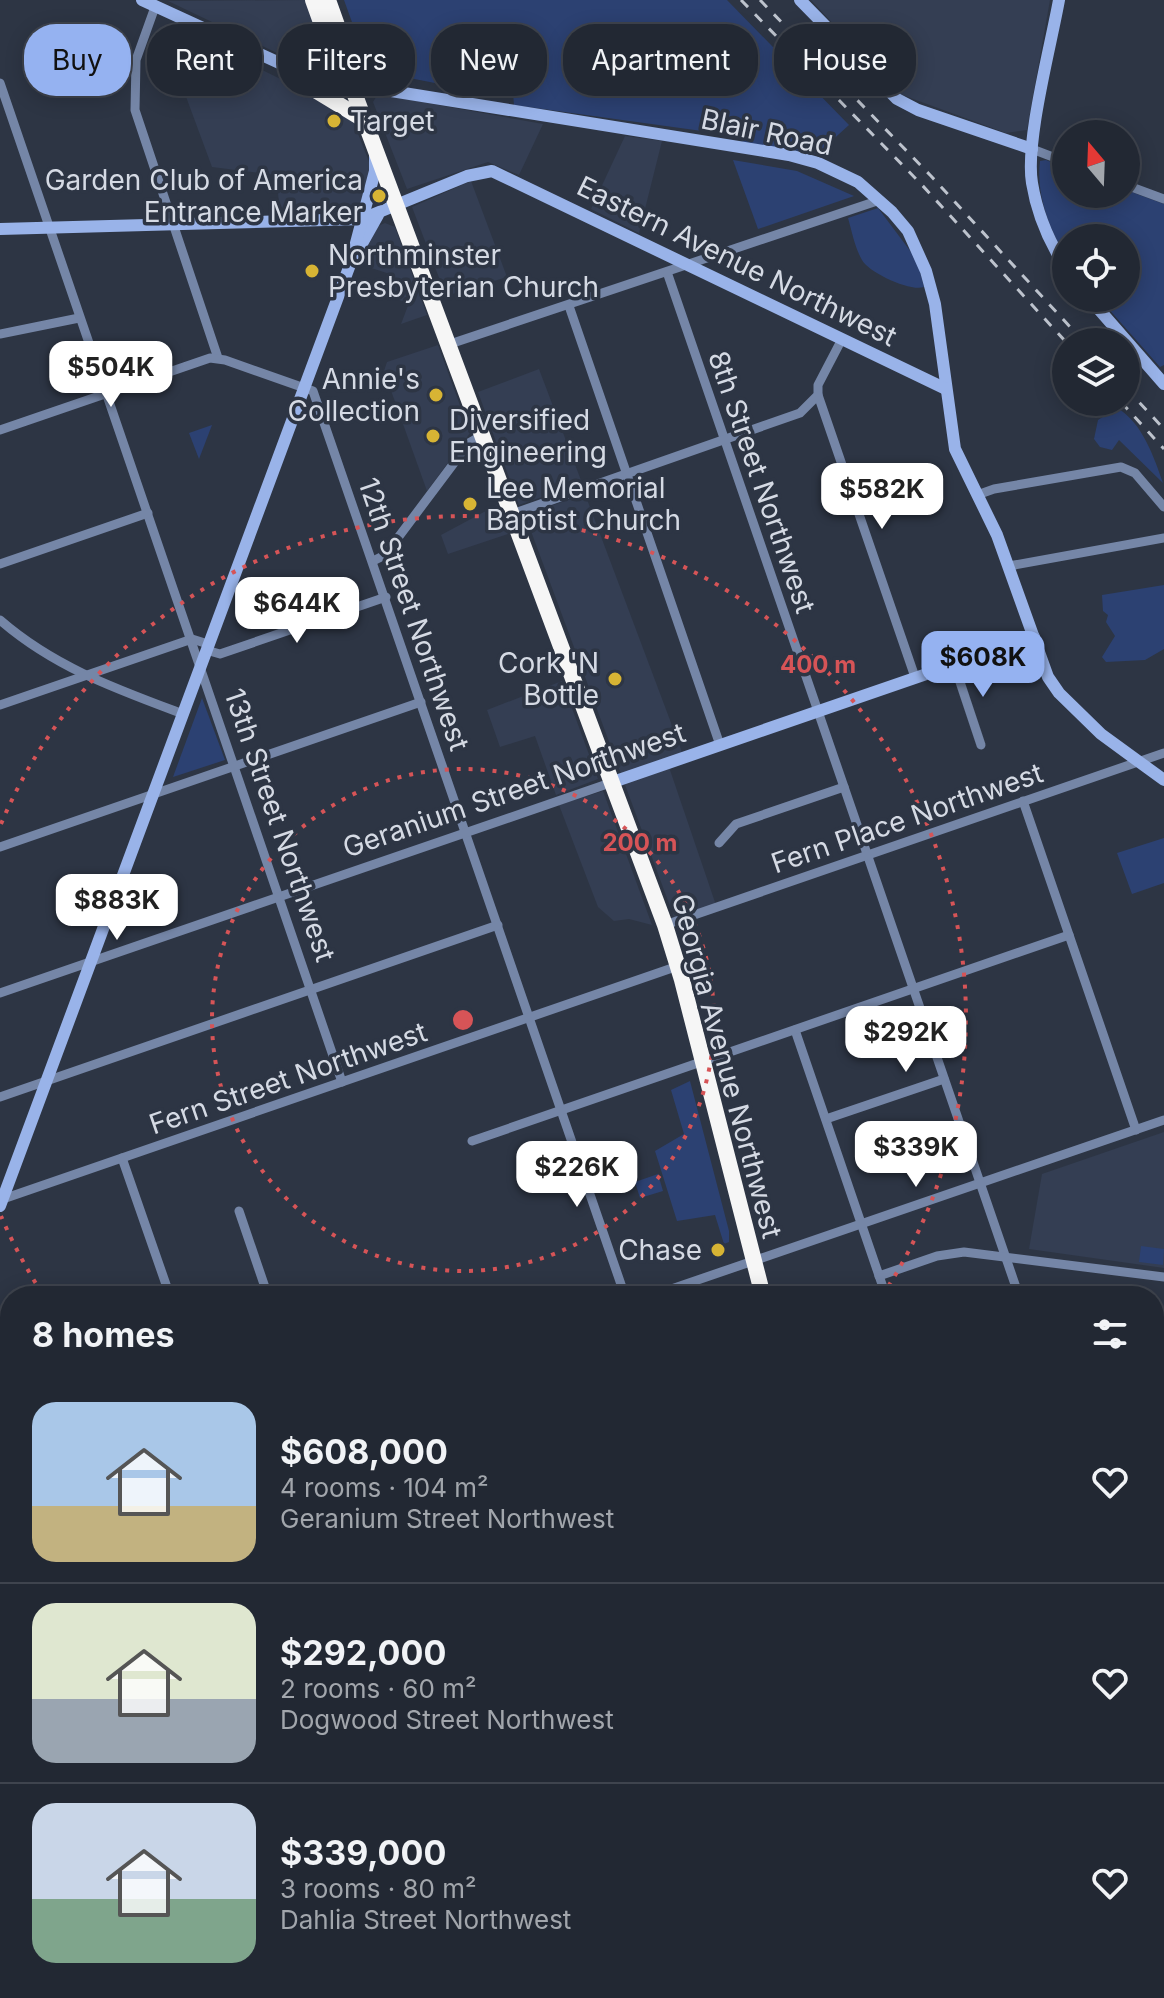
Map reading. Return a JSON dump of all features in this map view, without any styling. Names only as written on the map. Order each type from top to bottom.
[{"type":"highway","points":[[313,0],[322,24]]},
{"type":"highway","points":[[328,0],[337,24]]},
{"type":"highway","points":[[325,96],[366,121]]},
{"type":"highway","name":"Georgia Avenue Northwest","points":[[356,96],[665,925],[760,1286]]},
{"type":"main road","points":[[142,0],[278,64]]},
{"type":"main road","points":[[800,0],[897,99],[918,110],[1032,149]]},
{"type":"main road","points":[[1052,246],[1037,209],[1031,180],[1032,149],[1059,0]]},
{"type":"main road","name":"Blair Road","points":[[415,95],[789,155],[843,174],[880,200],[908,231],[926,271],[940,328],[955,449],[1009,566],[1048,677],[1059,693],[1101,734],[1164,780]]},
{"type":"main road","points":[[351,262],[359,214],[375,171],[375,143]]},
{"type":"main road","name":"Eastern Avenue Northwest","points":[[396,202],[479,172],[506,176],[946,389]]},
{"type":"main road","points":[[359,214],[396,202]]},
{"type":"main road","points":[[1,1203],[351,262],[378,215],[396,202]]},
{"type":"main road","points":[[0,229],[378,215]]},
{"type":"main road","points":[[1101,312],[1163,381]]},
{"type":"main road","name":"Geranium Street Northwest","points":[[613,782],[1034,637]]},
{"type":"street","points":[[155,7],[138,48],[134,100],[141,135],[218,358]]},
{"type":"street","name":"13th Street Northwest","points":[[0,83],[5,115],[48,228],[192,639],[342,1082]]},
{"type":"street","points":[[1032,149],[1052,157]]},
{"type":"street","points":[[1140,190],[1164,199]]},
{"type":"street","points":[[450,344],[880,200]]},
{"type":"street","name":"8th Street Northwest","points":[[667,272],[1015,1286]]},
{"type":"street","points":[[569,306],[720,745]]},
{"type":"street","points":[[0,334],[79,318]]},
{"type":"street","points":[[842,339],[818,385],[818,395],[915,677]]},
{"type":"street","points":[[0,430],[218,358],[304,387]]},
{"type":"street","name":"12th Street Northwest","points":[[304,387],[315,395],[622,1286]]},
{"type":"street","points":[[512,514],[793,417],[818,395]]},
{"type":"street","points":[[373,561],[385,555],[466,446],[483,435]]},
{"type":"street","points":[[977,495],[994,489],[1121,467],[1135,473],[1164,507]]},
{"type":"street","points":[[0,564],[148,513]]},
{"type":"street","points":[[1009,566],[1164,538]]},
{"type":"street","points":[[0,705],[192,639],[220,654],[386,597]]},
{"type":"street","points":[[0,620],[50,658],[84,676],[183,714]]},
{"type":"street","points":[[954,664],[981,745]]},
{"type":"street","points":[[0,847],[421,702]]},
{"type":"street","name":"Fern Place Northwest","points":[[665,925],[1164,753]]},
{"type":"street","name":"Geranium Street Northwest","points":[[0,993],[613,782]]},
{"type":"street","points":[[719,843],[736,824],[844,787]]},
{"type":"street","points":[[1023,801],[1136,1130]]},
{"type":"street","points":[[0,1097],[498,925]]},
{"type":"street","points":[[472,1141],[1069,935]]},
{"type":"street","name":"Fern Street Northwest","points":[[1,1203],[122,1158],[678,966]]},
{"type":"street","points":[[795,1030],[882,1286]]},
{"type":"street","points":[[826,1119],[944,1079]]},
{"type":"street","points":[[680,1286],[1164,1120]]},
{"type":"street","points":[[122,1158],[167,1286]]},
{"type":"street","points":[[239,1211],[265,1286]]},
{"type":"street","points":[[879,1276],[947,1254],[1004,1255],[1164,1277]]},
{"type":"shaded area","points":[[308,0],[316,24],[278,24],[278,54],[262,46],[262,24],[216,24],[168,1]]},
{"type":"shaded area","points":[[344,0],[727,0],[750,24],[563,24],[563,96],[758,96],[758,32],[774,48],[774,96],[821,96],[849,125],[817,154],[743,142],[738,136],[514,105],[513,96],[547,96],[547,24],[431,24],[431,82],[415,79],[415,24],[353,24]]},
{"type":"shaded area","points":[[811,0],[1050,0],[1027,130],[1006,133],[905,96],[916,96],[916,24],[833,24]]},
{"type":"shaded area","points":[[262,70],[278,78],[278,96],[315,96],[350,113],[371,167],[364,200],[358,207],[280,212],[276,175],[212,167],[186,96],[262,96]]},
{"type":"shaded area","points":[[377,96],[389,96],[543,124],[519,175],[488,162],[407,189],[373,102]]},
{"type":"shaded area","points":[[625,136],[662,141],[639,233],[591,209]]},
{"type":"shaded area","points":[[733,160],[797,171],[854,196],[758,229]]},
{"type":"shaded area","points":[[1040,161],[1052,162],[1052,208],[1140,208],[1140,195],[1164,204],[1164,365],[1160,367],[1140,344],[1140,328],[1126,328],[1111,312],[1140,312],[1140,224],[1052,224],[1052,229],[1042,198]]},
{"type":"shaded area","points":[[471,181],[507,277],[446,296],[412,207]]},
{"type":"shaded area","points":[[878,208],[917,260],[924,287],[910,287],[891,280],[862,260],[848,218]]},
{"type":"shaded area","points":[[385,223],[395,227],[427,315],[401,324],[409,303],[386,296],[393,275],[359,264],[378,226]]},
{"type":"shaded area","points":[[438,345],[470,433],[427,491],[384,371],[387,362]]},
{"type":"shaded area","points":[[539,369],[582,483],[519,505],[478,392]]},
{"type":"shaded area","points":[[1104,416],[1128,416],[1140,431],[1163,483],[1119,440],[1112,450],[1100,447],[1094,439],[1098,420]]},
{"type":"shaded area","points":[[212,425],[199,459],[189,433]]},
{"type":"shaded area","points":[[585,494],[682,752],[670,770],[718,911],[677,925],[525,515]]},
{"type":"shaded area","points":[[497,505],[508,534],[448,554],[441,535]]},
{"type":"shaded area","points":[[1164,585],[1164,649],[1145,660],[1106,662],[1102,657],[1115,636],[1106,622],[1108,615],[1103,611],[1102,595]]},
{"type":"shaded area","points":[[562,681],[598,779],[556,795],[535,736],[500,747],[487,710]]},
{"type":"shaded area","points":[[202,698],[225,760],[173,777]]},
{"type":"shaded area","points":[[603,791],[652,925],[629,919],[614,921],[598,907],[559,805]]},
{"type":"shaded area","points":[[1164,838],[1164,883],[1132,894],[1117,853]]},
{"type":"shaded area","points":[[690,1081],[729,1231],[729,1242],[724,1244],[715,1215],[677,1221],[655,1151],[684,1134],[671,1090]]},
{"type":"shaded area","points":[[1164,1132],[1164,1268],[1029,1249],[1042,1174]]},
{"type":"shaded area","points":[[658,1174],[663,1191],[640,1198],[635,1182]]},
{"type":"shaded area","points":[[1141,1246],[1164,1249],[1163,1265],[1139,1262]]},
{"type":"railway","points":[[741,0],[922,185],[1053,328]]},
{"type":"railway","points":[[760,0],[931,176],[1071,328]]},
{"type":"railway","points":[[1140,403],[1164,429]]},
{"type":"railway","points":[[1134,416],[1164,449]]},
{"type":"place","name":"Target","points":[[334,121]]},
{"type":"place","name":"Garden Club of America Entrance Marker","points":[[379,196]]},
{"type":"place","name":"Northminster Presbyterian Church","points":[[312,271]]},
{"type":"place","name":"Annie's Collection","points":[[436,395]]},
{"type":"place","name":"Diversified Engineering","points":[[433,436]]},
{"type":"place","name":"Lee Memorial Baptist Church","points":[[470,504]]},
{"type":"place","name":"Cork 'N Bottle","points":[[615,679]]},
{"type":"place","name":"Chase","points":[[718,1250]]}]
